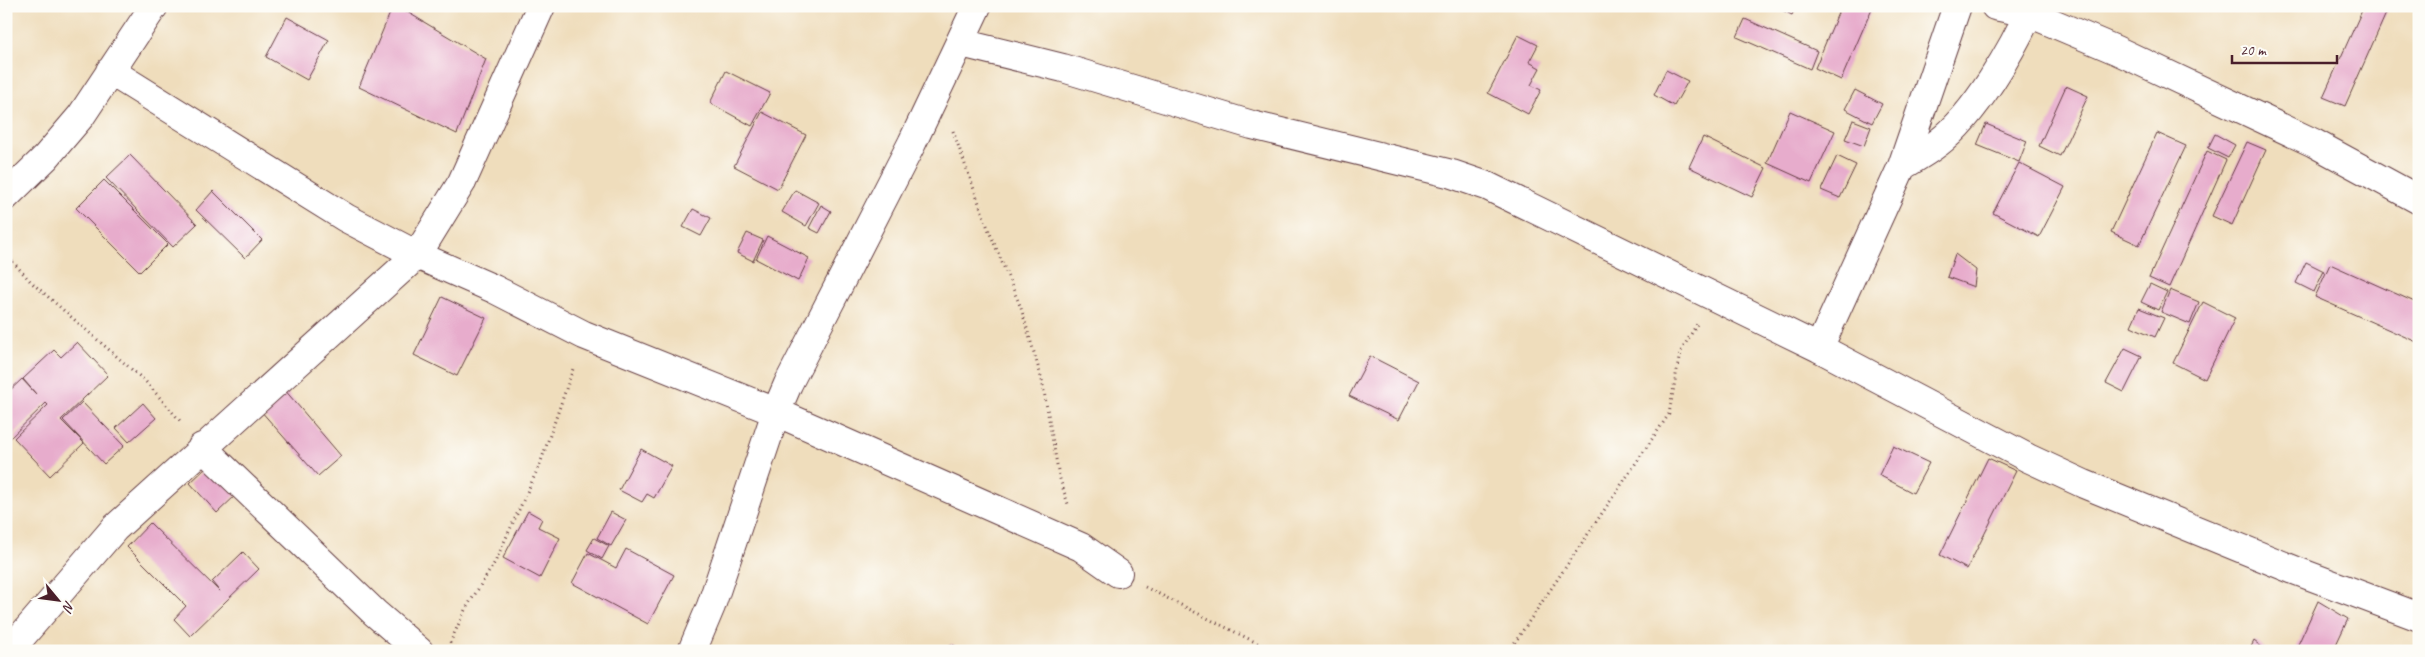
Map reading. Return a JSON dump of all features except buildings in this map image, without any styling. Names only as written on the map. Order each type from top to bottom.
[{"type":"street","points":[[6,196],[46,157],[81,116],[154,6]]},
{"type":"street","points":[[10,651],[115,528],[416,255],[462,182],[541,6]]},
{"type":"street","points":[[692,651],[711,606],[776,412],[961,43],[976,6]]},
{"type":"street","points":[[1819,348],[1902,166],[1957,6]]},
{"type":"street","points":[[1995,6],[2030,10],[2314,143],[2419,200]]},
{"type":"street","points":[[1902,166],[1938,143],[1961,122],[1999,66],[2030,10]]},
{"type":"street","points":[[961,43],[1063,68],[1252,125],[1452,174],[1487,186],[1819,348],[2028,458],[2084,484],[2294,570],[2419,617]]},
{"type":"street","points":[[110,71],[346,218],[416,255],[494,289],[584,335],[776,412],[1081,547],[1118,573]]},
{"type":"street","points":[[202,448],[375,613],[419,651]]},
{"type":"path","points":[[936,92],[989,232],[1021,308],[1042,380],[1060,476],[1081,547]]},
{"type":"path","points":[[6,254],[31,282],[145,380],[202,448]]},
{"type":"path","points":[[1509,651],[1669,414],[1680,353],[1712,297]]},
{"type":"path","points":[[447,651],[465,610],[495,562],[540,464],[563,404],[584,335]]},
{"type":"path","points":[[1118,573],[1261,645],[1280,651]]}]
